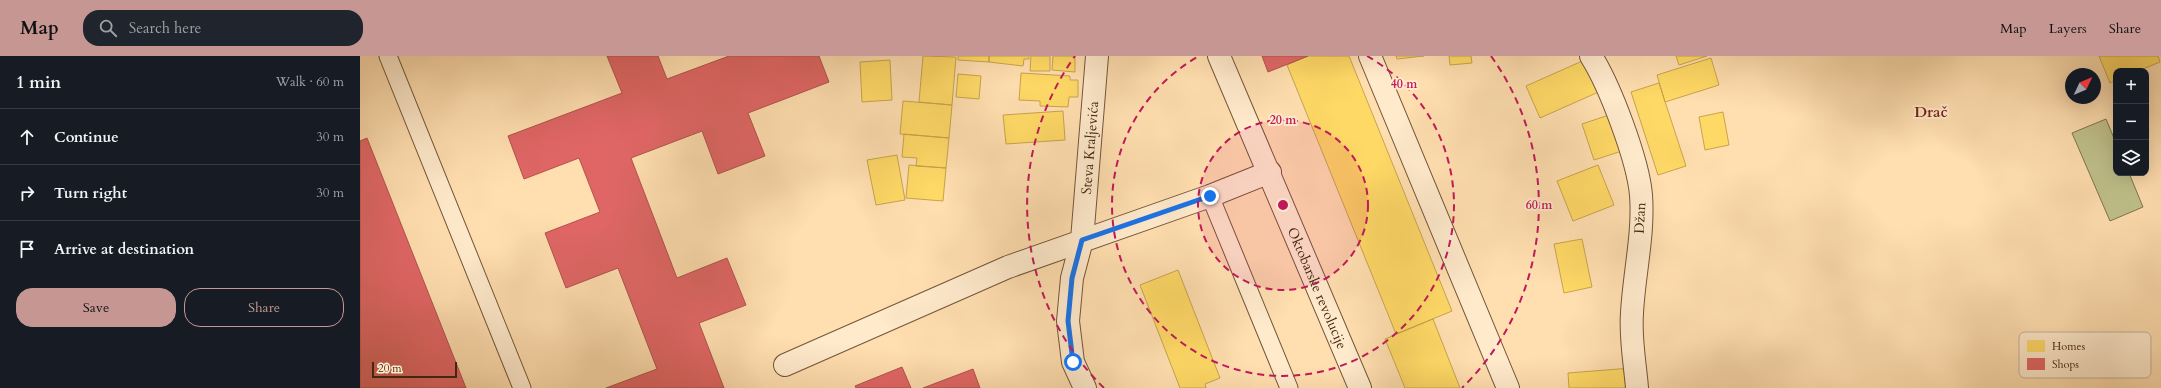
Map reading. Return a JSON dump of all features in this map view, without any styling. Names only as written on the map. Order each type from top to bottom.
[{"type":"street","name":"Steva Kraljevića","points":[[1085,388],[1073,362],[1068,321],[1072,278],[1082,240],[1097,56]]},
{"type":"street","name":"Oktobarske revolucije","points":[[1219,56],[1270,172],[1360,388]]},
{"type":"street","points":[[1370,56],[1508,388]]},
{"type":"street","name":"Džan","points":[[1591,56],[1612,100],[1637,171],[1641,195],[1641,216],[1632,314],[1631,343],[1637,388]]},
{"type":"street","points":[[785,364],[1008,267],[1210,196],[1270,172]]},
{"type":"lane","points":[[388,56],[522,388]]},
{"type":"lane","points":[[1210,196],[1289,388]]},
{"type":"green space","points":[[2106,119],[2113,136],[2113,176],[2130,176],[2143,207],[2110,221],[2072,133]]},
{"type":"building: Homes","points":[[923,56],[956,57],[952,105],[919,102]]},
{"type":"building: Homes","points":[[958,56],[989,56],[989,62],[958,60]]},
{"type":"building: Homes","points":[[989,56],[1029,56],[1029,59],[1024,59],[1023,66],[989,62]]},
{"type":"building: Homes","points":[[1031,56],[1050,56],[1050,71],[1030,71]]},
{"type":"building: Homes","points":[[1053,56],[1075,56],[1075,72],[1052,70]]},
{"type":"building: Homes","points":[[1308,56],[1349,56],[1452,311],[1396,334],[1287,65]]},
{"type":"building: Homes","points":[[1396,56],[1424,56],[1397,59]]},
{"type":"building: Homes","points":[[1449,56],[1471,56],[1472,63],[1450,65]]},
{"type":"building: Homes","points":[[1676,56],[1707,56],[1679,65]]},
{"type":"building: Homes","points":[[2099,56],[2158,56],[2160,62],[2145,68],[2113,68],[2113,82],[2110,83]]},
{"type":"building: Homes","points":[[1589,58],[1603,90],[1540,118],[1526,86]]},
{"type":"building: Homes","points":[[1711,58],[1719,85],[1665,102],[1657,75]]},
{"type":"building: Homes","points":[[890,60],[892,100],[862,102],[860,62]]},
{"type":"building: Homes","points":[[1021,73],[1070,76],[1070,80],[1078,80],[1078,97],[1069,97],[1068,107],[1040,106],[1040,101],[1019,100]]},
{"type":"building: Homes","points":[[958,74],[981,76],[979,99],[956,97]]},
{"type":"building: Homes","points":[[1659,83],[1686,166],[1658,175],[1631,92]]},
{"type":"building: Homes","points":[[903,101],[952,105],[949,138],[900,134]]},
{"type":"building: Homes","points":[[1063,111],[1065,140],[1006,144],[1003,115]]},
{"type":"building: Homes","points":[[1723,112],[1729,145],[1705,150],[1699,117]]},
{"type":"building: Homes","points":[[1612,114],[1625,150],[1594,160],[1582,124]]},
{"type":"building: Homes","points":[[904,134],[949,138],[946,168],[916,166],[917,158],[902,157]]},
{"type":"building: Homes","points":[[897,155],[905,200],[876,205],[867,160]]},
{"type":"building: Homes","points":[[909,165],[946,168],[943,201],[906,198]]},
{"type":"building: Homes","points":[[1598,165],[1614,205],[1573,221],[1557,181]]},
{"type":"building: Homes","points":[[1582,239],[1592,287],[1564,293],[1554,244]]},
{"type":"building: Homes","points":[[1178,270],[1220,378],[1205,384],[1206,388],[1180,388],[1140,285]]},
{"type":"building: Homes","points":[[1433,319],[1460,388],[1405,388],[1385,339]]},
{"type":"building: Homes","points":[[1631,368],[1633,388],[1569,388],[1568,373]]},
{"type":"building: Shops","points":[[607,56],[658,56],[667,79],[729,56],[819,56],[829,82],[748,113],[765,156],[718,174],[702,131],[631,158],[677,278],[727,258],[746,305],[699,323],[724,388],[606,388],[657,369],[618,268],[566,288],[545,233],[600,212],[579,158],[524,179],[508,136],[622,93]]},
{"type":"building: Shops","points":[[1262,56],[1308,56],[1268,72]]},
{"type":"building: Shops","points":[[367,138],[466,388],[360,388],[360,141]]},
{"type":"building: Shops","points":[[902,367],[911,388],[856,388],[855,386]]},
{"type":"building: Shops","points":[[973,369],[980,388],[923,388]]},
{"type":"district","name":"Drač","points":[[1931,112]]},
{"type":"route","points":[[1073,362],[1068,321],[1072,278],[1082,240],[1210,196]]}]
